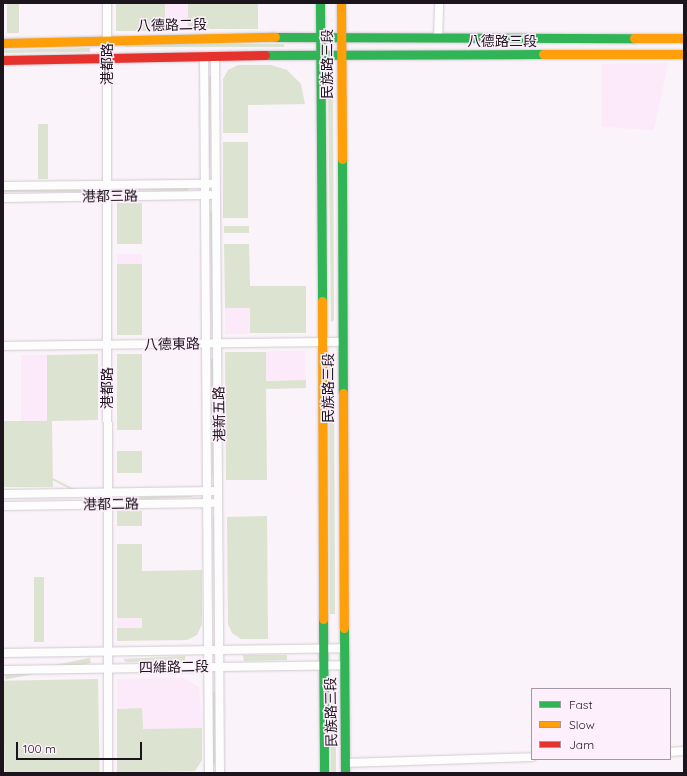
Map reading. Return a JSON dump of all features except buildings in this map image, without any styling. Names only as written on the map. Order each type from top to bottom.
[{"type":"street","name":"港都路","points":[[107,3],[108,773]]},
{"type":"street","name":"民族路三段","points":[[320,3],[324,773]]},
{"type":"street","name":"民族路三段","points":[[341,3],[345,773]]},
{"type":"street","points":[[438,38],[439,3]]},
{"type":"street","name":"八德路二段","points":[[3,43],[341,38]]},
{"type":"street","name":"八德路三段","points":[[341,38],[684,38]]},
{"type":"street","name":"八德路三段","points":[[320,55],[684,54]]},
{"type":"street","points":[[3,60],[320,55]]},
{"type":"street","name":"港新五路","points":[[204,56],[209,773]]},
{"type":"street","name":"港新五路","points":[[215,56],[220,503],[220,773]]},
{"type":"street","name":"港都三路","points":[[3,186],[216,184]]},
{"type":"street","name":"港都三路","points":[[3,198],[217,195]]},
{"type":"street","name":"八德東路","points":[[3,346],[342,342]]},
{"type":"street","name":"港都二路","points":[[3,494],[219,491]]},
{"type":"street","name":"港都二路","points":[[3,506],[220,503]]},
{"type":"street","name":"四維路二段","points":[[3,654],[344,648]]},
{"type":"street","name":"四維路二段","points":[[3,670],[344,665]]},
{"type":"street","points":[[671,752],[684,751]]},
{"type":"street","points":[[345,763],[531,757]]},
{"type":"shaded area","points":[[165,3],[188,3],[188,29],[165,29]]},
{"type":"shaded area","points":[[668,63],[654,130],[602,127],[601,64]]},
{"type":"shaded area","points":[[117,254],[142,254],[142,264],[117,264]]},
{"type":"shaded area","points":[[225,308],[250,308],[250,334],[225,334]]},
{"type":"shaded area","points":[[266,351],[306,351],[306,380],[266,380]]},
{"type":"shaded area","points":[[21,355],[47,355],[47,421],[21,421]]},
{"type":"shaded area","points":[[117,618],[142,618],[142,628],[117,628]]},
{"type":"shaded area","points":[[183,678],[199,687],[202,728],[142,729],[142,708],[117,709],[117,679]]},
{"type":"green space","points":[[7,3],[19,3],[19,33],[7,33]]},
{"type":"green space","points":[[116,3],[165,3],[165,31],[116,31]]},
{"type":"green space","points":[[188,3],[258,3],[258,29],[188,29]]},
{"type":"green space","points":[[125,44],[284,44],[284,47],[125,47]]},
{"type":"green space","points":[[90,48],[90,52],[3,53],[3,50]]},
{"type":"green space","points":[[238,65],[271,65],[287,70],[301,84],[305,104],[248,105],[248,133],[223,133],[223,79],[228,70]]},
{"type":"green space","points":[[209,76],[211,76],[210,168],[209,167]]},
{"type":"green space","points":[[328,91],[333,91],[334,320],[331,322]]},
{"type":"green space","points":[[38,124],[48,124],[48,179],[38,179]]},
{"type":"green space","points":[[223,142],[248,142],[248,218],[223,218]]},
{"type":"green space","points":[[188,188],[188,191],[123,190],[124,189]]},
{"type":"green space","points":[[3,190],[91,190],[91,192],[3,192]]},
{"type":"green space","points":[[117,203],[142,203],[142,244],[117,244]]},
{"type":"green space","points":[[212,211],[213,326],[212,328],[210,212]]},
{"type":"green space","points":[[224,226],[249,226],[249,233],[224,233]]},
{"type":"green space","points":[[224,244],[249,244],[250,286],[306,286],[306,333],[250,333],[250,308],[225,308]]},
{"type":"green space","points":[[117,264],[142,264],[142,335],[117,335]]},
{"type":"green space","points":[[225,352],[266,352],[266,381],[306,380],[306,388],[266,389],[267,480],[226,480]]},
{"type":"green space","points":[[98,354],[98,420],[52,421],[53,487],[3,487],[3,421],[47,421],[47,355]]},
{"type":"green space","points":[[117,354],[142,354],[142,430],[117,430]]},
{"type":"green space","points":[[211,359],[214,359],[213,476],[212,474]]},
{"type":"green space","points":[[332,360],[334,363],[335,614],[330,614],[329,363]]},
{"type":"green space","points":[[117,451],[142,451],[142,473],[117,473]]},
{"type":"green space","points":[[13,458],[92,498],[91,500],[12,459]]},
{"type":"green space","points":[[192,496],[193,497],[124,500],[124,497]]},
{"type":"green space","points":[[117,511],[142,511],[142,526],[117,526]]},
{"type":"green space","points":[[267,516],[268,639],[241,639],[232,633],[228,624],[227,517]]},
{"type":"green space","points":[[214,518],[216,626],[215,626]]},
{"type":"green space","points":[[117,544],[142,544],[142,571],[202,570],[202,624],[197,635],[187,640],[117,641],[117,628],[142,628],[142,618],[117,618]]},
{"type":"green space","points":[[34,577],[44,577],[44,642],[34,642]]},
{"type":"green space","points":[[243,655],[287,655],[287,660],[244,661]]},
{"type":"green space","points":[[185,656],[185,661],[126,662],[123,659]]},
{"type":"green space","points":[[90,658],[91,663],[6,680],[5,675]]},
{"type":"green space","points":[[98,679],[100,773],[5,773],[3,681]]},
{"type":"green space","points":[[213,692],[215,692],[215,765],[213,765]]},
{"type":"green space","points":[[331,701],[336,701],[336,773],[331,773]]},
{"type":"green space","points":[[142,708],[143,729],[202,728],[202,760],[195,771],[117,773],[117,709]]},
{"type":"traffic: fast","points":[[320,3],[322,301]]},
{"type":"traffic: fast","points":[[275,37],[634,38]]},
{"type":"traffic: fast","points":[[265,55],[543,54]]},
{"type":"traffic: fast","points":[[342,159],[343,393]]},
{"type":"traffic: fast","points":[[323,619],[324,773]]},
{"type":"traffic: fast","points":[[344,628],[345,773]]},
{"type":"traffic: slow","points":[[341,3],[342,159]]},
{"type":"traffic: slow","points":[[3,43],[275,37]]},
{"type":"traffic: slow","points":[[634,38],[684,38]]},
{"type":"traffic: slow","points":[[543,54],[684,54]]},
{"type":"traffic: slow","points":[[322,301],[323,619]]},
{"type":"traffic: slow","points":[[343,393],[344,628]]},
{"type":"traffic: jam","points":[[3,60],[265,55]]}]
